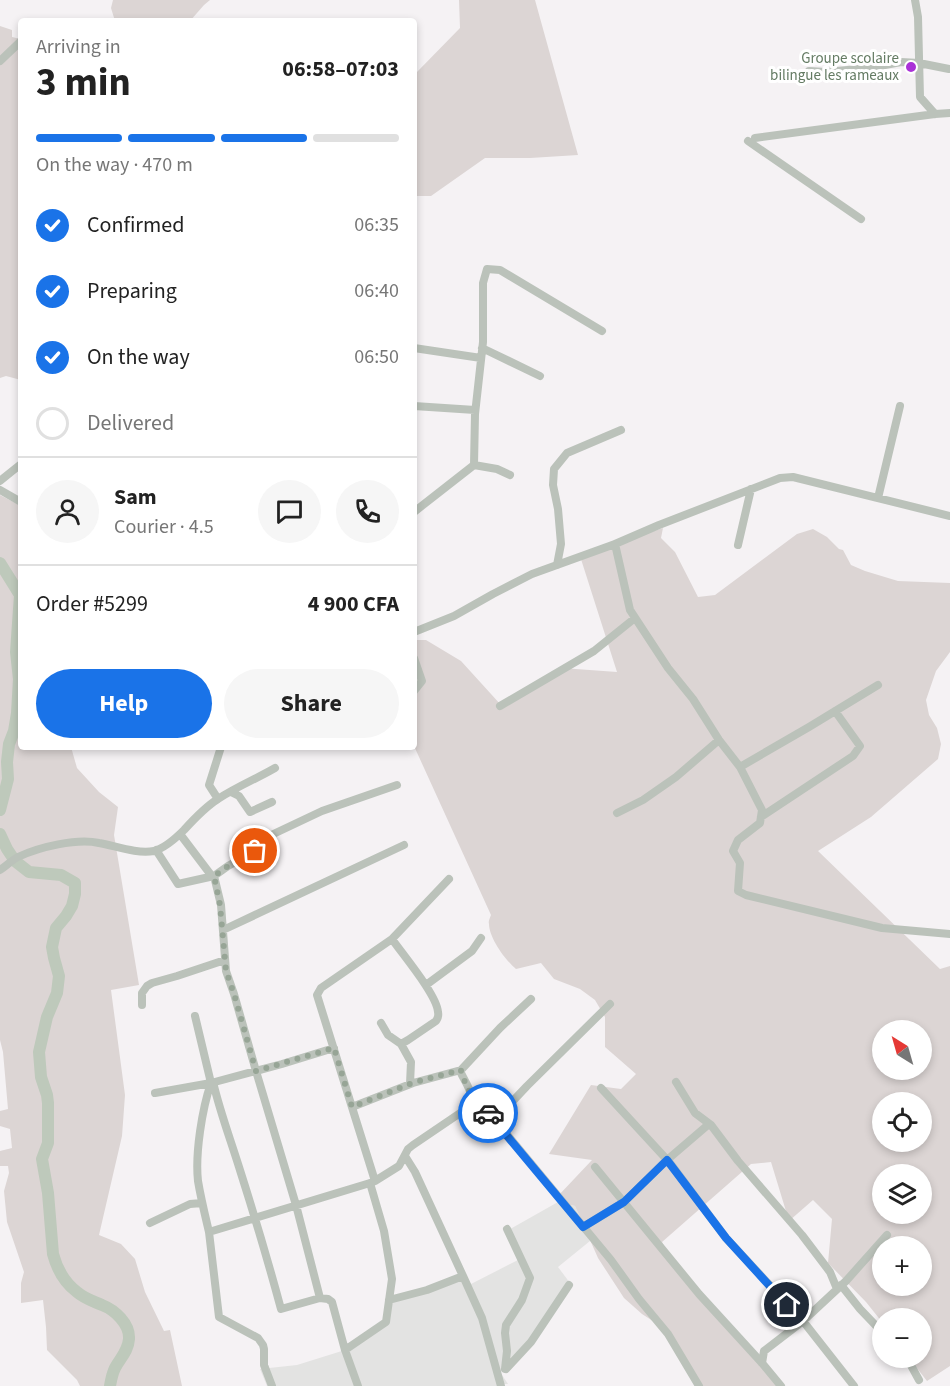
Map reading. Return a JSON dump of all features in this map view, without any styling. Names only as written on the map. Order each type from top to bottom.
[{"type":"street","points":[[915,0],[918,17],[920,97],[935,114]]},
{"type":"street","points":[[0,61],[18,44]]},
{"type":"street","points":[[809,71],[826,72],[869,68],[901,62],[949,69]]},
{"type":"street","points":[[861,219],[751,140],[950,113]]},
{"type":"street","points":[[474,465],[475,410],[482,348],[483,283],[487,269],[500,270],[602,331]]},
{"type":"street","points":[[417,348],[481,358]]},
{"type":"street","points":[[482,348],[540,376]]},
{"type":"street","points":[[417,406],[475,410]]},
{"type":"street","points":[[878,498],[900,406]]},
{"type":"street","points":[[557,564],[561,544],[558,508],[553,485],[554,469],[567,453],[621,430]]},
{"type":"street","points":[[417,510],[474,465],[497,469],[510,475]]},
{"type":"street","points":[[0,481],[18,466]]},
{"type":"street","points":[[417,631],[454,616],[532,574],[615,544],[780,478],[793,477],[950,516]]},
{"type":"street","points":[[738,545],[751,489]]},
{"type":"street","points":[[0,490],[18,500]]},
{"type":"street","points":[[615,544],[630,610],[668,669],[693,699],[719,740],[740,767],[762,810],[760,823],[738,840],[733,851],[740,863],[738,891],[746,895],[882,928],[950,934]]},
{"type":"street","points":[[500,706],[594,651],[636,618]]},
{"type":"street","points":[[417,667],[422,681],[417,687]]},
{"type":"street","points":[[740,767],[878,685]]},
{"type":"street","points":[[761,817],[853,756],[860,746],[835,711]]},
{"type":"street","points":[[617,813],[643,800],[676,777],[719,740]]},
{"type":"street","points":[[218,799],[209,786],[220,750]]},
{"type":"street","points":[[0,870],[20,856],[80,841],[123,848],[156,850],[180,834],[200,813],[218,799],[275,768]]},
{"type":"street","points":[[156,850],[178,884],[214,876],[255,851],[267,837],[322,811],[397,785]]},
{"type":"street","points":[[231,792],[239,796],[250,812],[272,802]]},
{"type":"street","points":[[180,834],[214,876],[220,905],[226,971],[296,1205],[320,1298]]},
{"type":"street","points":[[223,930],[404,844]]},
{"type":"street","points":[[345,1350],[386,1322],[392,1283],[373,1182],[317,995],[318,991],[392,939],[449,879]]},
{"type":"street","points":[[426,985],[472,951],[481,938]]},
{"type":"street","points":[[392,939],[426,985],[438,1010],[436,1022],[401,1044]]},
{"type":"street","points":[[142,1005],[142,993],[152,983],[225,960]]},
{"type":"street","points":[[352,1107],[410,1084],[461,1070],[531,999]]},
{"type":"street","points":[[495,1120],[610,1004]]},
{"type":"street","points":[[195,1016],[220,1111],[282,1310],[320,1298],[332,1302],[358,1386]]},
{"type":"street","points":[[381,1023],[388,1035],[401,1044],[411,1062],[410,1084]]},
{"type":"street","points":[[155,1093],[212,1083],[334,1048]]},
{"type":"street","points":[[461,1070],[472,1097],[495,1120],[611,1260],[668,1334],[699,1386]]},
{"type":"street","points":[[676,1082],[695,1113],[709,1124],[802,1235],[839,1287],[872,1322]]},
{"type":"street","points":[[212,1083],[207,1095],[200,1138],[198,1179],[209,1232],[219,1317],[258,1338],[263,1345],[264,1365],[272,1386]]},
{"type":"street","points":[[601,1088],[667,1160],[726,1238],[803,1321],[854,1386]]},
{"type":"street","points":[[209,1232],[373,1182],[399,1166],[408,1149],[413,1145],[469,1107],[472,1097]]},
{"type":"street","points":[[583,1227],[624,1202],[667,1160],[709,1124]]},
{"type":"street","points":[[405,1156],[415,1172],[482,1318],[502,1372]]},
{"type":"street","points":[[595,1167],[699,1294],[781,1386]]},
{"type":"street","points":[[150,1223],[189,1204],[202,1203]]},
{"type":"street","points":[[501,1386],[507,1351],[506,1325],[522,1300],[530,1278],[507,1229]]},
{"type":"street","points":[[762,1363],[764,1351],[803,1321],[839,1287],[887,1235]]},
{"type":"street","points":[[389,1300],[427,1290],[463,1276]]},
{"type":"street","points":[[502,1372],[531,1342],[569,1285]]},
{"type":"street","points":[[913,1368],[919,1380]]},
{"type":"shaded area","points":[[113,0],[210,0],[193,18],[114,18],[111,8]]},
{"type":"shaded area","points":[[459,0],[535,0],[578,155],[485,158],[431,196],[417,196],[417,72],[460,28]]},
{"type":"shaded area","points":[[0,26],[12,30],[12,37],[18,38],[18,379],[6,376],[0,378]]},
{"type":"shaded area","points":[[0,495],[18,504],[18,750],[72,750],[77,768],[99,792],[118,807],[114,835],[139,985],[111,990],[125,1095],[122,1136],[99,1235],[121,1244],[135,1259],[145,1292],[164,1331],[170,1330],[182,1386],[80,1386],[77,1380],[47,1350],[43,1300],[21,1303],[21,1283],[24,1272],[7,1222],[4,1191],[9,1173],[8,1166],[0,1166],[0,1151],[12,1148],[10,1129],[0,1126],[0,1111],[8,1109],[0,1040]]},
{"type":"shaded area","points":[[663,528],[661,538],[675,552],[698,597],[715,595],[797,534],[813,529],[843,550],[851,565],[865,571],[898,581],[950,583],[950,652],[936,671],[926,700],[929,715],[937,728],[941,744],[938,759],[871,817],[818,851],[940,969],[950,966],[950,1366],[927,1381],[917,1368],[932,1368],[932,1308],[872,1310],[828,1263],[832,1219],[813,1200],[789,1221],[771,1162],[751,1164],[662,1242],[673,1263],[782,1386],[697,1386],[662,1327],[624,1298],[598,1258],[575,1206],[558,1202],[558,1196],[592,1160],[549,1154],[591,1085],[621,1089],[636,1074],[605,1047],[605,1017],[595,1000],[580,989],[554,979],[541,963],[516,969],[495,942],[490,930],[491,915],[416,750],[417,640],[426,640],[461,661],[501,705],[562,668],[617,672],[580,556]]},
{"type":"shaded area","points":[[558,1202],[575,1206],[590,1241],[558,1267],[570,1283],[520,1357],[500,1372],[508,1384],[501,1384],[501,1386],[267,1386],[260,1369],[297,1365],[345,1350],[386,1322],[389,1300],[463,1276],[471,1284],[518,1260],[505,1232]]},
{"type":"waterway","points":[[0,563],[18,592]]},
{"type":"waterway","points":[[18,624],[16,652],[18,670]]},
{"type":"waterway","points":[[0,810],[8,779],[9,744],[14,731],[18,696]]},
{"type":"waterway","points":[[0,834],[13,858]]},
{"type":"waterway","points":[[15,861],[29,872],[61,875],[75,883],[72,906],[56,928],[52,947],[59,976],[57,993],[47,1017],[39,1052],[41,1077],[48,1103],[48,1143],[42,1159],[48,1193],[53,1254],[59,1270],[65,1280],[80,1294],[117,1314],[129,1333],[127,1348],[114,1370],[110,1386]]},
{"type":"way so far","points":[[255,851],[214,876],[220,905],[226,971],[256,1071],[334,1048],[352,1107],[412,1083],[461,1070],[472,1097],[488,1113]]},
{"type":"place","name":"Groupe scolaire bilingue les rameaux","points":[[911,67]]},
{"type":"route","points":[[488,1113],[583,1227],[624,1202],[667,1160],[726,1238],[787,1305]]}]
